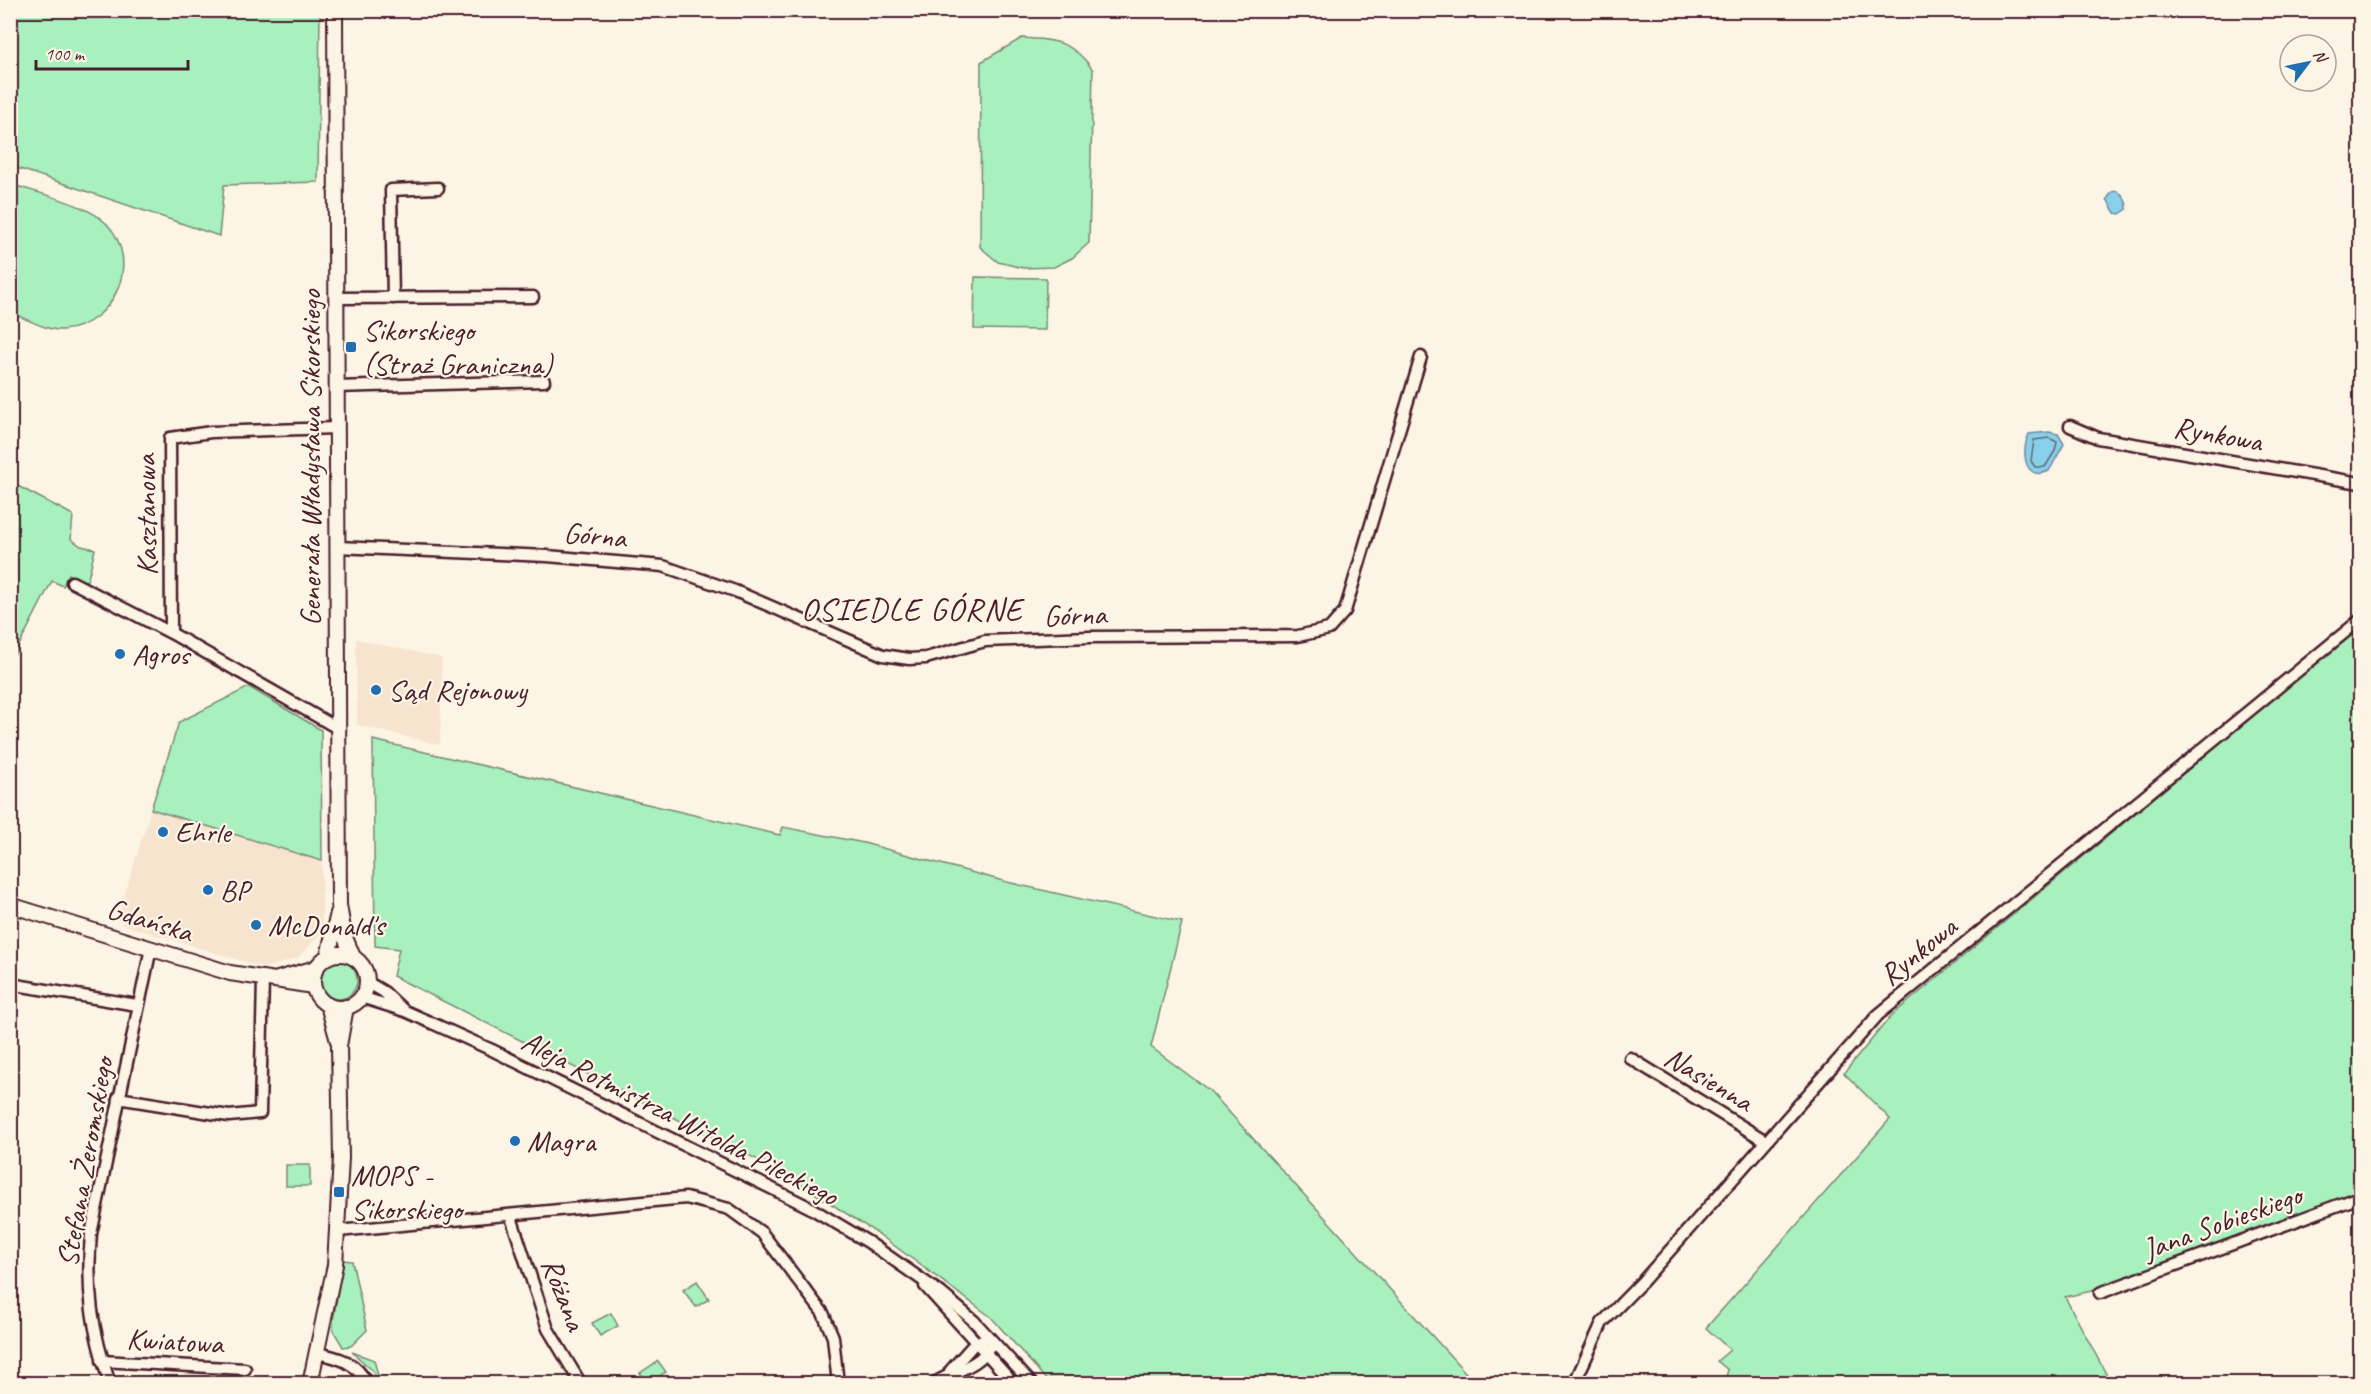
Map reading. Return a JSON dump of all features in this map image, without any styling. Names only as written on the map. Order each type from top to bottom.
[{"type":"main road","name":"Generała Władysława Sikorskiego","points":[[335,10],[339,905],[344,935],[353,957]]},
{"type":"main road","name":"Gdańska","points":[[10,904],[230,973],[313,986]]},
{"type":"main road","name":"Generała Władysława Sikorskiego","points":[[328,956],[339,905]]},
{"type":"main road","points":[[341,954],[353,957],[364,968],[367,982],[361,997],[346,1007],[328,1005],[320,999],[313,986],[316,968],[328,956],[341,954]]},
{"type":"main road","name":"Gdańska","points":[[269,979],[316,968]]},
{"type":"main road","points":[[328,1005],[339,1046]]},
{"type":"main road","points":[[310,1383],[335,1266],[341,1158],[339,1046],[346,1007]]},
{"type":"street","points":[[393,298],[391,190],[438,188]]},
{"type":"street","points":[[336,298],[533,297]]},
{"type":"street","name":"Górna","points":[[338,547],[547,555],[663,566],[735,591],[883,655],[909,659],[926,658],[985,641],[1090,637],[1298,636],[1329,629],[1345,611],[1421,357]]},
{"type":"street","points":[[336,387],[544,381]]},
{"type":"street","name":"Rynkowa","points":[[2070,426],[2098,438],[2361,483]]},
{"type":"street","name":"Kasztanowa","points":[[171,633],[172,497],[168,442],[174,435],[337,428]]},
{"type":"street","name":"Kasztanowa","points":[[72,582],[171,633],[339,729]]},
{"type":"street","name":"Rynkowa","points":[[1574,1383],[1602,1323],[1642,1282],[1764,1140],[1878,1015],[2361,620]]},
{"type":"street","name":"Stefana Żeromskiego","points":[[110,1383],[93,1323],[87,1278],[91,1234],[150,948]]},
{"type":"street","points":[[118,1098],[229,1116],[260,1113],[269,979]]},
{"type":"street","name":"Aleja Rotmistrza Witolda Pileckiego","points":[[367,982],[384,992],[405,1011]]},
{"type":"street","points":[[10,984],[137,1005]]},
{"type":"street","name":"Aleja Rotmistrza Witolda Pileckiego","points":[[361,997],[405,1011],[630,1116],[809,1207],[868,1242],[923,1284],[940,1293],[992,1339],[1032,1383]]},
{"type":"street","name":"Nasienna","points":[[1630,1058],[1764,1140]]},
{"type":"street","name":"Jana Sobieskiego","points":[[2100,1293],[2361,1197]]},
{"type":"street","points":[[338,1231],[511,1217],[686,1198],[729,1209],[762,1233],[823,1313],[833,1337],[838,1383]]},
{"type":"street","name":"Różana","points":[[511,1217],[548,1329],[581,1383]]},
{"type":"street","name":"Aleja Rotmistrza Witolda Pileckiego","points":[[923,1284],[1014,1383]]},
{"type":"street","points":[[948,1374],[976,1342],[992,1339]]},
{"type":"street","points":[[933,1383],[987,1353],[992,1339]]},
{"type":"street","points":[[316,1353],[345,1360],[362,1372],[367,1383]]},
{"type":"street","name":"Kwiatowa","points":[[102,1361],[245,1369]]},
{"type":"shaded area","points":[[356,639],[442,658],[440,745],[357,725]]},
{"type":"shaded area","points":[[151,809],[322,861],[322,932],[298,958],[265,968],[121,924],[119,912]]},
{"type":"green space","points":[[11,10],[320,11],[318,182],[224,185],[219,236],[11,166]]},
{"type":"green space","points":[[1022,38],[1062,44],[1078,53],[1093,70],[1089,243],[1072,258],[1054,267],[1023,268],[998,262],[980,247],[981,62]]},
{"type":"green space","points":[[11,184],[88,210],[107,224],[117,240],[122,256],[122,274],[117,290],[108,305],[96,317],[81,326],[57,330],[11,313]]},
{"type":"green space","points":[[975,277],[1046,278],[1045,330],[974,329]]},
{"type":"green space","points":[[10,482],[73,515],[71,539],[81,546],[95,549],[88,579],[81,584],[69,574],[63,586],[52,581],[13,657],[10,656]]},
{"type":"green space","points":[[2360,627],[2360,1193],[2122,1284],[2065,1297],[2111,1383],[1724,1383],[1728,1370],[1717,1361],[1730,1350],[1706,1328],[1890,1119],[1844,1073],[1891,1016]]},
{"type":"green space","points":[[249,687],[321,730],[322,861],[151,809],[179,722]]},
{"type":"green space","points":[[373,740],[780,835],[783,827],[864,843],[1007,882],[1182,922],[1151,1047],[1210,1091],[1475,1383],[1049,1383],[991,1317],[877,1233],[778,1170],[393,976],[399,949],[375,946]]},
{"type":"green space","points":[[338,961],[351,967],[357,980],[351,993],[338,999],[325,993],[319,980],[325,967]]},
{"type":"green space","points":[[286,1165],[310,1165],[310,1186],[286,1186]]},
{"type":"green space","points":[[343,1260],[352,1261],[367,1330],[351,1346],[343,1347],[333,1330],[333,1322]]},
{"type":"green space","points":[[697,1281],[709,1299],[696,1307],[683,1290]]},
{"type":"green space","points":[[611,1313],[618,1326],[600,1336],[592,1323]]},
{"type":"green space","points":[[352,1352],[374,1360],[380,1383],[377,1383],[372,1370]]},
{"type":"green space","points":[[658,1361],[666,1372],[648,1383],[640,1373]]},
{"type":"water","points":[[2117,191],[2123,196],[2127,206],[2127,209],[2120,214],[2115,213],[2107,199],[2112,192]]},
{"type":"water","points":[[2049,432],[2058,434],[2064,444],[2049,471],[2034,472],[2026,463],[2026,440],[2029,434]]},
{"type":"place","name":"Sikorskiego (Straż Graniczna)","points":[[351,347]]},
{"type":"place","name":"Agros","points":[[120,654]]},
{"type":"place","name":"Sąd Rejonowy","points":[[376,690]]},
{"type":"place","name":"Ehrle","points":[[163,832]]},
{"type":"place","name":"BP","points":[[208,890]]},
{"type":"place","name":"McDonald's","points":[[256,925]]},
{"type":"place","name":"Magra","points":[[515,1141]]},
{"type":"place","name":"MOPS - Sikorskiego","points":[[339,1192]]},
{"type":"district","name":"OSIEDLE GÓRNE","points":[[912,609]]}]
